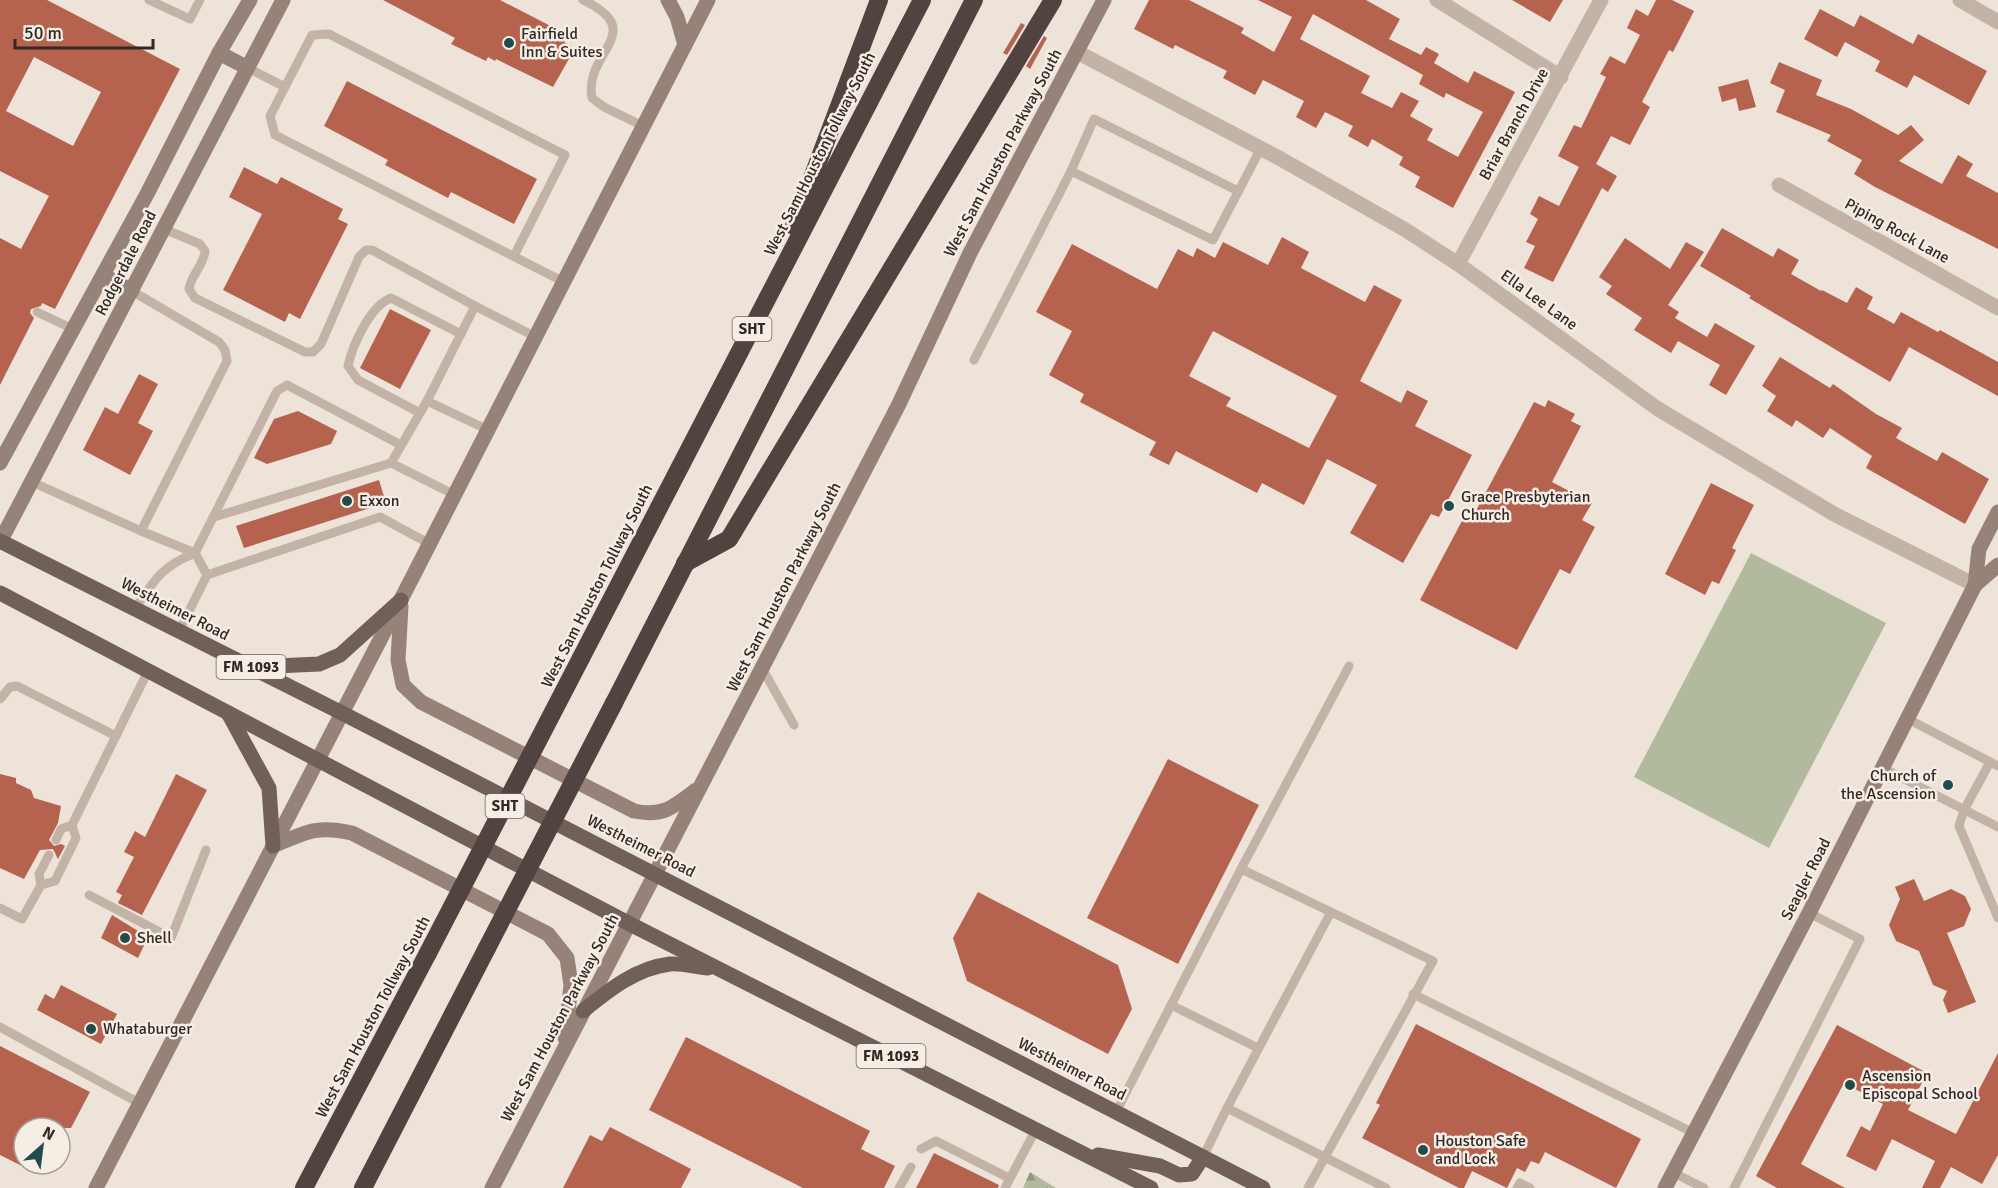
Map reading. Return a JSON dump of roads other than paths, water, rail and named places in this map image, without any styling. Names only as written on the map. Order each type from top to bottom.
[{"type":"highway","points":[[765,304],[879,0]]},
{"type":"highway","name":"West Sam Houston Tollway South","points":[[304,1188],[922,0]]},
{"type":"highway","points":[[363,1188],[974,0]]},
{"type":"highway","points":[[686,563],[729,538],[1053,0]]},
{"type":"main road","name":"Rodgerdale Road","points":[[0,463],[103,275],[219,53],[250,0]]},
{"type":"main road","name":"Rodgerdale Road","points":[[0,541],[283,0]]},
{"type":"main road","points":[[668,0],[677,17],[685,45]]},
{"type":"main road","points":[[96,1188],[430,544],[708,0]]},
{"type":"main road","name":"West Sam Houston Parkway South","points":[[492,1188],[898,406],[970,253],[1104,0]]},
{"type":"main road","points":[[219,53],[246,68]]},
{"type":"main road","points":[[103,275],[132,291]]},
{"type":"main road","name":"Seagler Road","points":[[1975,585],[1979,549],[1998,512]]},
{"type":"main road","name":"Westheimer Road","points":[[0,541],[342,713],[1263,1188]]},
{"type":"main road","name":"Seagler Road","points":[[1665,1188],[1809,913],[1905,718],[1975,585],[1998,565]]},
{"type":"main road","name":"FM 1093","points":[[0,593],[630,924],[1151,1188]]},
{"type":"main road","points":[[252,668],[319,664],[340,655],[401,600]]},
{"type":"main road","points":[[401,600],[398,660],[403,686],[421,702],[634,811],[652,815],[668,809],[701,786]]},
{"type":"main road","points":[[228,713],[269,788],[273,846]]},
{"type":"main road","points":[[273,846],[303,833],[327,827],[352,833],[548,934],[567,958],[571,985],[564,1047]]},
{"type":"main road","points":[[583,1011],[614,986],[652,969],[671,964],[720,969]]},
{"type":"main road","points":[[1081,1151],[1160,1166],[1185,1175],[1191,1174],[1203,1157]]},
{"type":"street","points":[[1437,0],[1561,76]]},
{"type":"street","name":"Briar Branch Drive","points":[[1458,264],[1601,0]]},
{"type":"street","points":[[1960,0],[1998,22]]},
{"type":"street","name":"Ella Lee Lane","points":[[1077,52],[1261,148],[1404,229],[1458,264],[1658,410],[1834,513],[1975,585]]},
{"type":"street","name":"Piping Rock Lane","points":[[1779,185],[1998,308]]},
{"type":"lane","points":[[148,0],[190,19],[200,0]]},
{"type":"lane","points":[[583,0],[604,11],[614,24],[614,33],[592,77],[592,98],[643,126]]},
{"type":"lane","points":[[514,256],[565,154],[329,34],[312,35],[270,116],[275,135],[564,282]]},
{"type":"lane","points":[[246,68],[285,87]]},
{"type":"lane","points":[[974,360],[1071,171],[1094,119],[1238,191]]},
{"type":"lane","points":[[1071,171],[1213,240],[1261,148]]},
{"type":"lane","points":[[164,230],[200,244],[205,251],[204,259],[190,282],[189,289],[195,298],[305,351],[313,352],[321,344],[360,257],[366,250],[372,250],[536,337]]},
{"type":"lane","points":[[132,291],[219,342],[225,350],[227,361],[141,531]]},
{"type":"lane","points":[[420,413],[358,380],[348,366],[364,328],[380,302],[391,298],[460,334]]},
{"type":"lane","points":[[391,463],[427,401],[475,306]]},
{"type":"lane","points":[[37,312],[73,329]]},
{"type":"lane","points":[[135,609],[161,570],[174,561],[195,553],[277,391],[282,387],[287,386],[401,445]]},
{"type":"lane","points":[[427,401],[488,430]]},
{"type":"lane","points":[[214,517],[391,463],[455,495]]},
{"type":"lane","points":[[32,482],[195,553],[207,575]]},
{"type":"lane","points":[[179,631],[207,575],[380,517],[430,544]]},
{"type":"lane","points":[[1116,1112],[1349,666]]},
{"type":"lane","points":[[762,668],[794,725]]},
{"type":"lane","points":[[56,840],[61,830],[74,820],[148,671]]},
{"type":"lane","points":[[0,699],[10,687],[17,686],[116,736]]},
{"type":"lane","points":[[1905,718],[1994,764],[1964,810],[1959,826],[1998,918]]},
{"type":"lane","points":[[1881,767],[1998,827]]},
{"type":"lane","points":[[41,885],[55,881],[76,838],[74,820]]},
{"type":"lane","points":[[89,895],[171,938],[206,850]]},
{"type":"lane","points":[[0,908],[22,919],[41,885],[39,874],[49,855]]},
{"type":"lane","points":[[1241,869],[1433,961],[1308,1188]]},
{"type":"lane","points":[[1203,1157],[1331,912]]},
{"type":"lane","points":[[1734,1188],[1860,939],[1809,913]]},
{"type":"lane","points":[[1413,994],[1694,1133]]},
{"type":"lane","points":[[1171,1005],[1258,1048]]},
{"type":"lane","points":[[0,1027],[139,1103]]},
{"type":"lane","points":[[1227,1108],[1325,1156],[1367,1184],[1386,1188]]},
{"type":"lane","points":[[1005,1188],[1036,1129]]},
{"type":"lane","points":[[921,1149],[936,1140],[1010,1178]]},
{"type":"lane","points":[[899,1188],[911,1167]]},
{"type":"lane","points":[[1674,1173],[1704,1188]]},
{"type":"lane","points":[[1517,1188],[1520,1183],[1530,1188]]},
{"type":"place","name":"Fairfield Inn & Suites","points":[[509,43]]},
{"type":"place","name":"Exxon","points":[[347,501]]},
{"type":"place","name":"Grace Presbyterian Church","points":[[1449,506]]},
{"type":"place","name":"Church of the Ascension","points":[[1948,785]]},
{"type":"place","name":"Shell","points":[[125,938]]},
{"type":"place","name":"Whataburger","points":[[91,1029]]},
{"type":"place","name":"Ascension Episcopal School","points":[[1850,1085]]},
{"type":"place","name":"Houston Safe and Lock","points":[[1423,1150]]}]
